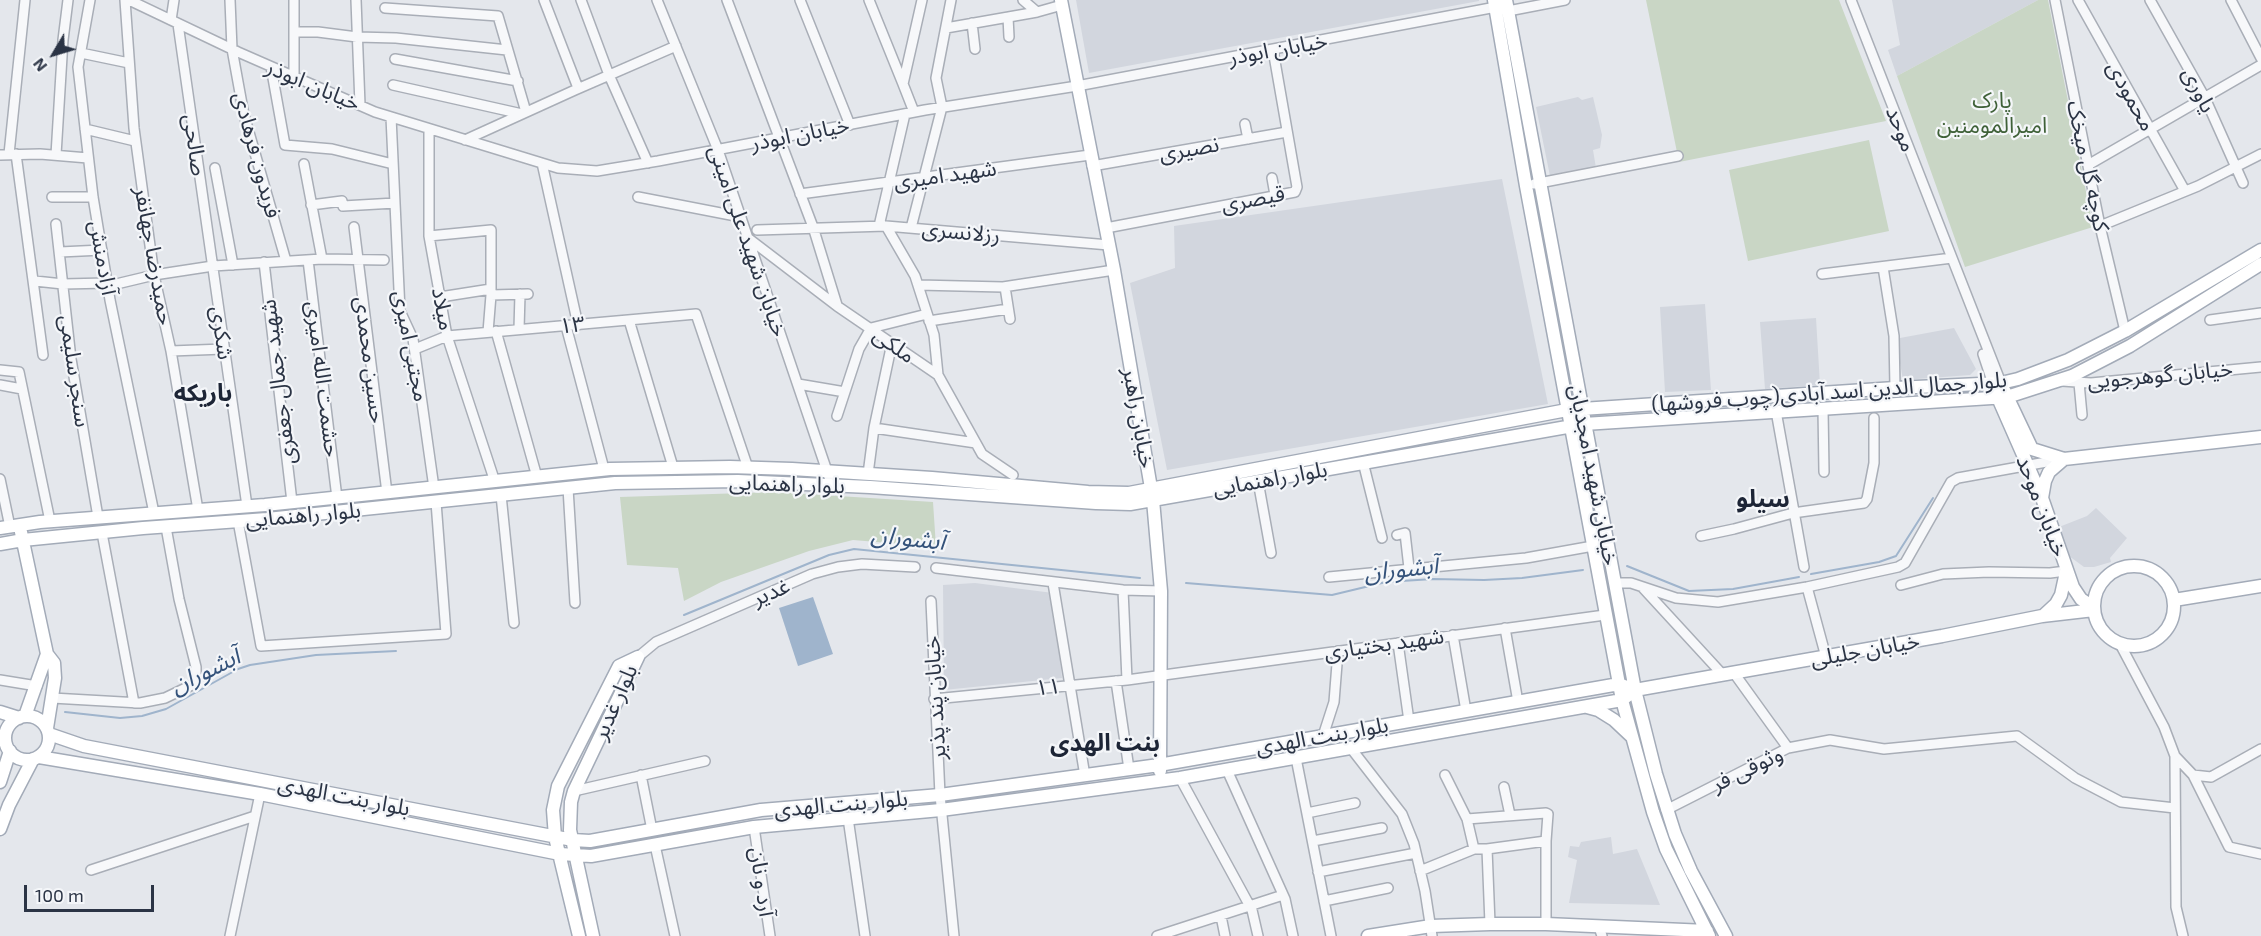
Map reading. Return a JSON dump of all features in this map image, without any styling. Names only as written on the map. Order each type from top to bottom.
[{"type":"main road","name":"خیابان راهبر","points":[[1062,3],[1114,270],[1152,494],[1161,591],[1160,765],[1162,781]]},
{"type":"main road","name":"خیابان شهید امجدیان","points":[[1502,4],[1539,183],[1635,690],[1666,810],[1691,871],[1726,936]]},
{"type":"main road","name":"خیابان شهید امجدیان","points":[[1502,4],[1526,186],[1622,700],[1653,812],[1666,849],[1708,934]]},
{"type":"main road","name":"بلوار جمال الدین اسد آبادی(چوب فروشها)","points":[[1568,410],[1895,388],[1997,384],[2068,360],[2125,331],[2261,250]]},
{"type":"main road","name":"بلوار جمال الدین اسد آبادی(چوب فروشها)","points":[[1570,426],[2002,397],[2059,381],[2130,346],[2260,266]]},
{"type":"main road","points":[[1997,384],[2002,397]]},
{"type":"main road","name":"خیابان موحد","points":[[2002,397],[2029,445],[2037,452],[2064,459]]},
{"type":"main road","name":"خیابان موحد","points":[[2002,397],[2042,498],[2066,571],[2076,594],[2094,609]]},
{"type":"main road","name":"بلوار راهنمایی","points":[[0,544],[143,528],[238,521],[615,483],[681,481],[829,485],[1130,504],[1152,494],[1568,410]]},
{"type":"main road","name":"بلوار راهنمایی","points":[[10,527],[50,521],[337,498],[604,469],[673,467],[868,474],[1088,492],[1152,494],[1258,481],[1570,426]]},
{"type":"main road","points":[[2042,498],[2049,472],[2064,459],[2261,437]]},
{"type":"main road","points":[[0,829],[9,805],[36,758],[47,747],[55,678],[54,663],[47,654],[23,540],[10,527]]},
{"type":"main road","points":[[2131,566],[2154,571],[2164,579],[2174,600],[2174,612],[2164,633],[2144,645],[2120,644],[2110,638],[2102,630],[2094,609],[2096,593],[2101,582],[2120,568],[2131,566]]},
{"type":"main road","points":[[2042,616],[2056,604],[2061,596],[2066,571]]},
{"type":"main road","points":[[2174,600],[2261,586]]},
{"type":"main road","name":"خیابان جلیلی","points":[[1635,690],[2042,616],[2094,609]]},
{"type":"main road","points":[[0,782],[9,726],[22,717],[37,686],[47,654]]},
{"type":"main road","name":"بلوار غدیر","points":[[593,936],[570,819],[574,791],[638,657]]},
{"type":"main road","name":"بلوار غدیر","points":[[579,936],[555,837],[554,810],[558,786],[619,666],[638,657]]},
{"type":"main road","points":[[1619,684],[1635,690]]},
{"type":"main road","name":"بلوار بنت الهدی","points":[[48,731],[84,746],[555,837],[590,841],[761,810],[940,795],[1160,765],[1619,684]]},
{"type":"main road","points":[[1622,700],[1635,690]]},
{"type":"main road","name":"بلوار بنت الهدی","points":[[36,758],[260,794],[560,854],[591,856],[754,827],[941,810],[1162,781],[1622,700]]},
{"type":"main road","points":[[1582,706],[1606,715],[1631,736]]},
{"type":"main road","points":[[0,712],[38,719],[48,731]]},
{"type":"main road","points":[[1443,715],[1445,730]]},
{"type":"main road","points":[[5,742],[20,759],[36,758]]},
{"type":"main road","points":[[1368,936],[1490,924],[1546,924],[1600,932],[1708,934]]},
{"type":"street","name":"سنجر سلیمی","points":[[24,0],[8,155],[35,281],[43,355]]},
{"type":"street","points":[[56,155],[63,40],[68,0]]},
{"type":"street","name":"آزادمنش","points":[[90,0],[78,67],[88,158],[107,284],[154,513]]},
{"type":"street","name":"خیابان ابوذر","points":[[127,0],[294,78],[391,117],[558,168],[597,171],[942,107],[1077,86],[1273,50],[1502,4],[1565,0]]},
{"type":"street","name":"حمیدرضا جهانفر","points":[[127,0],[135,141],[154,276],[171,351],[198,510]]},
{"type":"street","name":"صالحی","points":[[174,0],[174,22],[213,266]]},
{"type":"street","name":"فریدون فرهادی","points":[[230,0],[232,49],[244,115],[286,261]]},
{"type":"street","points":[[294,0],[294,78]]},
{"type":"street","points":[[356,0],[360,105]]},
{"type":"street","points":[[544,0],[578,88]]},
{"type":"street","points":[[581,0],[609,75],[648,163]]},
{"type":"street","name":"خیابان شهید علی امینی","points":[[657,0],[718,150],[829,472],[829,485]]},
{"type":"street","points":[[727,0],[813,227],[837,306]]},
{"type":"street","points":[[800,0],[850,125]]},
{"type":"street","points":[[868,0],[903,84],[910,113],[890,182],[883,226],[915,276],[934,335],[938,375]]},
{"type":"street","points":[[903,84],[922,0]]},
{"type":"street","points":[[911,228],[942,107],[936,78],[951,0]]},
{"type":"street","points":[[1023,0],[1037,12]]},
{"type":"street","name":"موحد","points":[[1851,0],[1952,258],[1997,384]]},
{"type":"street","name":"کوچه گل میخک","points":[[2055,0],[2100,226],[2125,331]]},
{"type":"street","name":"محمودی","points":[[2078,0],[2185,191]]},
{"type":"street","name":"یاوری","points":[[2150,0],[2205,98],[2243,183]]},
{"type":"street","points":[[2231,0],[2261,58]]},
{"type":"street","points":[[946,28],[1037,12],[1062,3]]},
{"type":"street","points":[[385,8],[498,16],[518,81],[524,113]]},
{"type":"street","points":[[1008,17],[1009,37]]},
{"type":"street","points":[[972,23],[975,49]]},
{"type":"street","points":[[294,32],[396,38],[507,50]]},
{"type":"street","points":[[465,140],[676,46]]},
{"type":"street","name":"قیصری","points":[[1106,228],[1297,190],[1273,50]]},
{"type":"street","points":[[81,53],[129,63]]},
{"type":"street","points":[[395,59],[518,81]]},
{"type":"street","points":[[2088,165],[2261,65]]},
{"type":"street","points":[[271,67],[285,145],[332,149],[393,164]]},
{"type":"street","points":[[393,85],[524,113]]},
{"type":"street","name":"مجتبی امیری","points":[[391,117],[400,311],[413,339],[434,488]]},
{"type":"street","points":[[1245,124],[1248,139]]},
{"type":"street","points":[[85,129],[135,141]]},
{"type":"street","name":"میلاد","points":[[429,130],[429,236],[447,336],[495,482]]},
{"type":"street","name":"نصیری","points":[[1091,160],[1287,132]]},
{"type":"street","points":[[2100,226],[2185,191],[2261,154]]},
{"type":"street","points":[[8,155],[88,158]]},
{"type":"street","points":[[1526,186],[1678,156]]},
{"type":"street","name":"شهید امیری","points":[[800,194],[1091,160]]},
{"type":"street","points":[[542,163],[578,325]]},
{"type":"street","points":[[304,164],[322,259]]},
{"type":"street","points":[[215,168],[233,265]]},
{"type":"street","points":[[1272,178],[1275,195]]},
{"type":"street","points":[[52,197],[93,197]]},
{"type":"street","points":[[638,197],[741,217]]},
{"type":"street","points":[[311,205],[342,201],[343,206],[395,202]]},
{"type":"street","name":"سنجر سلیمی","points":[[56,224],[71,358],[98,517]]},
{"type":"street","name":"رزلانسری","points":[[757,230],[883,226],[1109,245]]},
{"type":"street","name":"حسین محمدی","points":[[354,228],[387,493]]},
{"type":"street","points":[[429,236],[491,230],[492,331],[537,477]]},
{"type":"street","name":"ملکی","points":[[748,238],[837,306],[938,375],[982,454],[1013,475]]},
{"type":"street","points":[[60,252],[102,250]]},
{"type":"street","points":[[1822,274],[1952,258]]},
{"type":"street","points":[[35,281],[63,284],[107,284],[213,266],[322,259],[384,260]]},
{"type":"street","name":"حشمت الله امیری","points":[[308,260],[337,498]]},
{"type":"street","name":"شهید جمال جعفری","points":[[264,262],[292,502]]},
{"type":"street","name":"شکری","points":[[213,266],[247,506]]},
{"type":"street","points":[[1883,267],[1894,336],[1895,388]]},
{"type":"street","points":[[918,285],[1005,287],[1114,270]]},
{"type":"street","points":[[837,416],[860,349],[871,328],[928,318],[1009,314],[1005,287]]},
{"type":"street","points":[[440,297],[491,292],[524,294],[519,329]]},
{"type":"street","points":[[2210,320],[2261,313]]},
{"type":"street","name":"۱۳","points":[[405,358],[447,336],[696,314],[748,468]]},
{"type":"street","points":[[629,320],[673,467]]},
{"type":"street","points":[[566,326],[604,469]]},
{"type":"street","points":[[868,474],[874,428],[892,343]]},
{"type":"street","points":[[171,351],[224,349]]},
{"type":"street","name":"خیابان گوهرجویی","points":[[2059,381],[2091,383],[2261,367]]},
{"type":"street","points":[[0,370],[19,372],[50,521]]},
{"type":"street","points":[[2079,382],[2082,415]]},
{"type":"street","points":[[798,384],[845,392]]},
{"type":"street","points":[[0,385],[22,389]]},
{"type":"street","points":[[1823,409],[1824,472]]},
{"type":"street","points":[[1776,411],[1804,567]]},
{"type":"street","points":[[1701,536],[1793,513],[1864,503],[1874,463],[1874,418]]},
{"type":"street","points":[[874,428],[976,443]]},
{"type":"street","points":[[1615,583],[1631,583],[1676,598],[1718,602],[1807,587],[1898,567],[1905,563],[1951,482],[1958,478],[2064,459]]},
{"type":"street","points":[[1363,462],[1383,538]]},
{"type":"street","points":[[0,479],[10,527]]},
{"type":"street","points":[[1258,481],[1271,553]]},
{"type":"street","points":[[568,488],[575,603]]},
{"type":"street","points":[[501,495],[514,623]]},
{"type":"street","points":[[238,521],[261,646],[446,634],[436,502]]},
{"type":"street","points":[[52,698],[134,703],[154,701],[185,690],[192,685],[196,676],[196,667],[179,599],[166,527]]},
{"type":"street","points":[[102,533],[134,703]]},
{"type":"street","points":[[1397,535],[1405,534],[1409,568]]},
{"type":"street","points":[[1329,577],[1526,558],[1593,546]]},
{"type":"street","name":"غدیر","points":[[638,657],[656,642],[812,574],[862,564],[915,567]]},
{"type":"street","points":[[936,568],[1053,583],[1123,590],[1161,591]]},
{"type":"street","points":[[1901,585],[1943,574],[2066,571]]},
{"type":"street","points":[[1053,583],[1085,776]]},
{"type":"street","points":[[1642,586],[1729,674],[1788,748]]},
{"type":"street","points":[[1807,587],[1826,657]]},
{"type":"street","points":[[1123,590],[1127,680]]},
{"type":"street","name":"خیابان پند پذیر","points":[[931,601],[941,810],[954,936]]},
{"type":"street","name":"شهید بختیاری","points":[[1162,674],[1605,615]]},
{"type":"street","points":[[1506,628],[1518,702]]},
{"type":"street","points":[[1453,635],[1466,711]]},
{"type":"street","points":[[1398,643],[1409,721]]},
{"type":"street","points":[[2120,644],[2164,727],[2175,756],[2176,907],[2183,936]]},
{"type":"street","points":[[1323,736],[1334,702],[1338,651]]},
{"type":"street","name":"۱۱","points":[[934,699],[1127,680],[1162,674]]},
{"type":"street","points":[[0,680],[37,686]]},
{"type":"street","points":[[1116,681],[1129,769]]},
{"type":"street","name":"وثوقی فر","points":[[1666,810],[1788,748],[1830,740],[1884,749],[2017,736],[2075,778],[2121,802],[2175,808]]},
{"type":"street","points":[[1350,747],[1402,814],[1416,853],[1431,931]]},
{"type":"street","points":[[2193,775],[2211,777],[2261,749]]},
{"type":"street","points":[[2175,756],[2193,775],[2229,847],[2261,854]]},
{"type":"street","points":[[1296,758],[1331,936]]},
{"type":"street","points":[[574,791],[705,760]]},
{"type":"street","points":[[1227,770],[1283,895],[1293,936]]},
{"type":"street","points":[[1445,775],[1467,819],[1474,849]]},
{"type":"street","points":[[641,776],[652,830]]},
{"type":"street","points":[[1180,778],[1251,907],[1258,936]]},
{"type":"street","points":[[1504,787],[1510,815]]},
{"type":"street","points":[[230,936],[260,794]]},
{"type":"street","points":[[1307,813],[1355,803]]},
{"type":"street","points":[[1467,819],[1548,814],[1546,924]]},
{"type":"street","points":[[91,870],[255,816]]},
{"type":"street","points":[[848,818],[866,936]]},
{"type":"street","name":"آرد و نان","points":[[754,827],[770,936]]},
{"type":"street","points":[[1312,842],[1382,828]]},
{"type":"street","points":[[1420,871],[1474,849],[1546,841]]},
{"type":"street","points":[[655,845],[675,936]]},
{"type":"street","points":[[1487,849],[1490,924]]},
{"type":"street","points":[[1318,872],[1416,853]]},
{"type":"street","points":[[1324,901],[1388,888]]},
{"type":"street","points":[[1157,936],[1283,895]]},
{"type":"street","points":[[1221,916],[1225,936]]},
{"type":"shaded area","points":[[1076,0],[1479,0],[1479,1],[1089,73]]},
{"type":"shaded area","points":[[1892,0],[2038,0],[1897,76],[1888,50],[1900,45]]},
{"type":"shaded area","points":[[1578,97],[1582,100],[1593,97],[1602,135],[1600,148],[1593,150],[1596,168],[1550,176],[1536,107]]},
{"type":"shaded area","points":[[1502,179],[1548,404],[1167,470],[1130,283],[1175,268],[1174,226]]},
{"type":"shaded area","points":[[1705,304],[1711,390],[1665,392],[1660,307]]},
{"type":"shaded area","points":[[1816,318],[1820,385],[1765,389],[1760,322]]},
{"type":"shaded area","points":[[1954,328],[1976,369],[1970,375],[1903,380],[1897,345],[1900,338]]},
{"type":"shaded area","points":[[2096,508],[2127,538],[2110,558],[2111,562],[2094,567],[2084,567],[2069,556],[2059,527],[2087,516]]},
{"type":"shaded area","points":[[975,583],[1053,593],[1062,678],[944,690],[943,585]]},
{"type":"shaded area","points":[[1611,837],[1613,854],[1637,849],[1660,905],[1569,903],[1577,860],[1568,857],[1570,846],[1579,847],[1581,842]]},
{"type":"green space","points":[[1646,0],[1839,0],[1886,121],[1679,162]]},
{"type":"green space","name":"پارک امیرالمومنین","points":[[2038,0],[2048,0],[2093,227],[1965,267],[1897,76]]},
{"type":"green space","points":[[1869,140],[1889,231],[1748,261],[1729,170]]},
{"type":"green space","points":[[775,492],[933,502],[936,547],[853,540],[809,551],[721,582],[684,601],[678,568],[627,565],[620,497]]},
{"type":"water","points":[[813,597],[833,654],[798,666],[779,608]]},
{"type":"waterway","name":"آبشوران","points":[[1811,574],[1879,562],[1896,556],[1933,498]]},
{"type":"waterway","name":"آبشوران","points":[[684,615],[829,555],[854,549],[1140,578]]},
{"type":"waterway","name":"آبشوران","points":[[1627,566],[1689,591],[1733,589],[1799,577]]},
{"type":"waterway","name":"آبشوران","points":[[1186,583],[1332,595],[1386,582],[1522,578],[1583,570]]},
{"type":"waterway","name":"آبشوران","points":[[65,712],[120,718],[142,716],[166,709],[238,669],[250,665],[316,655],[396,651]]},
{"type":"district","name":"باریکه","points":[[203,393]]},
{"type":"district","name":"سیلو","points":[[1763,499]]},
{"type":"district","name":"بنت الهدی","points":[[1105,743]]}]
